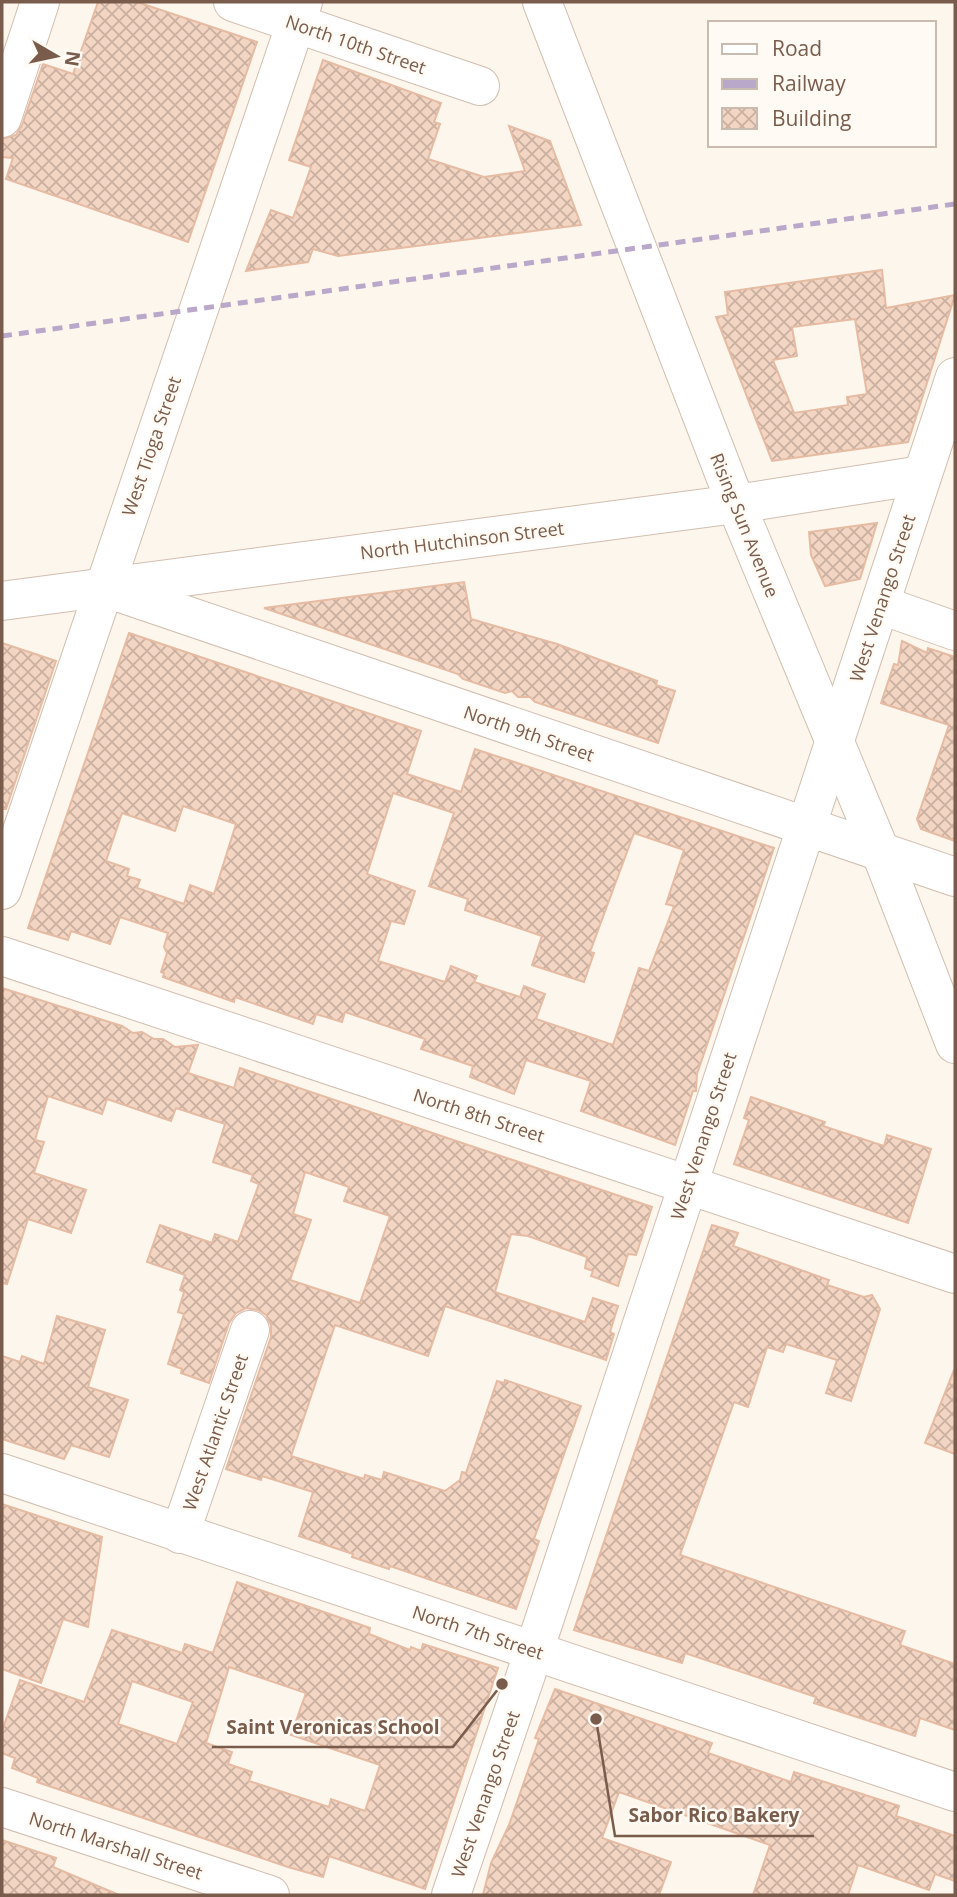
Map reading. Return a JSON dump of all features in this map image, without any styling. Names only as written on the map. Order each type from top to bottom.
[{"type":"street","points":[[2,118],[40,2]]},
{"type":"street","name":"North 10th Street","points":[[233,2],[299,13],[480,86]]},
{"type":"street","name":"Rising Sun Avenue","points":[[542,2],[736,504],[833,744],[881,853],[955,1044]]},
{"type":"street","name":"West Tioga Street","points":[[2,890],[299,13]]},
{"type":"street","name":"West Venango Street","points":[[450,1895],[534,1651],[833,744],[881,606],[936,462],[955,377]]},
{"type":"street","name":"North Hutchinson Street","points":[[2,601],[736,504],[936,462]]},
{"type":"street","name":"North 9th Street","points":[[103,587],[955,877]]},
{"type":"street","points":[[881,606],[955,631]]},
{"type":"street","name":"North 8th Street","points":[[2,956],[955,1274]]},
{"type":"street","name":"West Atlantic Street","points":[[180,1534],[250,1330]]},
{"type":"street","name":"North 7th Street","points":[[2,1473],[955,1791]]},
{"type":"street","name":"North Marshall Street","points":[[2,1807],[270,1895]]},
{"type":"building","points":[[98,2],[137,2],[257,42],[188,242],[6,179],[13,158],[2,157],[2,139],[16,135],[22,125],[43,64],[73,74]]},
{"type":"building","points":[[323,60],[441,103],[434,122],[440,124],[428,159],[484,177],[525,171],[509,126],[550,141],[581,225],[338,256],[313,249],[308,262],[246,271],[271,210],[293,218],[311,167],[289,160]]},
{"type":"building","points":[[882,270],[886,308],[955,295],[908,442],[772,461],[716,317],[728,315],[725,292]],"holes":[[[855,319],[867,394],[847,397],[848,405],[794,413],[773,360],[797,356],[792,327]]]},
{"type":"building","points":[[877,523],[860,579],[825,586],[811,555],[809,532]]},
{"type":"building","points":[[464,582],[471,619],[557,644],[657,681],[656,685],[675,691],[658,743],[535,702],[530,697],[518,697],[512,691],[505,693],[463,679],[458,674],[264,608]]},
{"type":"building","points":[[129,633],[421,731],[407,774],[461,792],[475,749],[774,848],[697,1074],[696,1091],[693,1091],[675,1145],[581,1111],[591,1081],[526,1060],[514,1094],[470,1077],[473,1066],[421,1049],[425,1039],[345,1012],[342,1022],[316,1014],[313,1024],[235,997],[234,1002],[163,977],[164,973],[161,972],[167,953],[164,947],[168,933],[120,917],[110,944],[71,931],[68,940],[28,928]],"holes":[[[393,793],[454,813],[429,886],[468,899],[465,910],[542,936],[532,965],[584,982],[594,953],[590,952],[634,833],[684,850],[666,904],[674,906],[649,971],[639,968],[613,1045],[536,1019],[545,994],[524,986],[520,997],[474,982],[477,976],[451,966],[445,982],[378,961],[391,921],[404,924],[415,891],[367,874]],[[183,806],[236,824],[214,894],[190,885],[184,904],[137,888],[140,880],[127,876],[129,869],[106,861],[122,813],[175,831]]]},
{"type":"building","points":[[902,641],[927,653],[928,648],[955,657],[955,841],[921,829],[917,819],[949,725],[881,703],[894,664],[898,665]]},
{"type":"building","points":[[2,643],[56,661],[6,809],[2,809]]},
{"type":"building","points":[[2,988],[122,1026],[133,1033],[142,1032],[154,1039],[163,1039],[175,1047],[198,1045],[188,1073],[234,1088],[240,1068],[652,1207],[636,1255],[628,1254],[618,1286],[591,1276],[593,1271],[585,1268],[587,1257],[528,1236],[511,1234],[495,1292],[585,1322],[593,1298],[618,1306],[610,1332],[614,1334],[606,1360],[445,1306],[428,1356],[335,1325],[291,1456],[364,1479],[365,1475],[382,1480],[384,1472],[445,1491],[460,1480],[462,1472],[466,1473],[497,1381],[504,1383],[505,1380],[581,1406],[534,1539],[539,1541],[516,1609],[390,1566],[389,1569],[352,1557],[353,1554],[299,1536],[313,1492],[262,1476],[261,1480],[226,1469],[271,1337],[271,1325],[266,1315],[258,1310],[246,1308],[236,1313],[229,1323],[209,1383],[181,1373],[182,1369],[168,1364],[184,1314],[178,1312],[184,1292],[180,1290],[185,1275],[147,1262],[160,1225],[212,1243],[215,1234],[238,1242],[259,1184],[251,1181],[253,1175],[213,1162],[225,1124],[176,1108],[171,1121],[107,1099],[102,1114],[48,1096],[35,1140],[44,1142],[34,1173],[86,1190],[71,1233],[28,1219],[7,1284],[2,1283]],"holes":[[[305,1172],[349,1187],[344,1201],[390,1216],[360,1303],[290,1280],[311,1220],[293,1214]]]},
{"type":"building","points":[[751,1097],[825,1122],[823,1126],[884,1146],[887,1135],[931,1149],[908,1223],[734,1164],[749,1120],[744,1118]]},
{"type":"building","points":[[712,1225],[738,1233],[733,1246],[829,1280],[827,1285],[864,1297],[872,1295],[880,1309],[851,1401],[826,1393],[837,1360],[786,1344],[783,1352],[767,1347],[748,1407],[734,1402],[680,1555],[905,1631],[900,1645],[955,1664],[955,1730],[920,1718],[915,1736],[814,1703],[816,1697],[685,1653],[682,1663],[574,1630]]},
{"type":"building","points":[[57,1316],[105,1330],[88,1387],[128,1400],[109,1457],[71,1445],[64,1459],[2,1439],[2,1356],[20,1362],[22,1356],[44,1364]]},
{"type":"building","points":[[955,1370],[955,1454],[925,1443]]},
{"type":"building","points":[[2,1504],[102,1537],[88,1627],[63,1619],[41,1683],[2,1669]]},
{"type":"building","points":[[237,1582],[370,1628],[369,1634],[410,1650],[411,1647],[421,1651],[423,1644],[498,1668],[425,1889],[329,1856],[323,1877],[288,1867],[37,1782],[38,1778],[12,1768],[15,1758],[2,1753],[2,1731],[20,1680],[84,1702],[112,1630],[182,1653],[185,1644],[213,1653]],"holes":[[[229,1667],[306,1693],[291,1735],[380,1765],[365,1811],[331,1799],[329,1807],[249,1781],[252,1772],[228,1764],[232,1752],[206,1743]],[[132,1681],[193,1702],[177,1744],[118,1724]]]},
{"type":"building","points":[[555,1689],[712,1743],[708,1753],[791,1782],[794,1772],[899,1806],[896,1816],[955,1836],[955,1881],[935,1874],[929,1890],[858,1865],[848,1895],[753,1895],[770,1845],[619,1792],[602,1838],[671,1862],[659,1895],[483,1895],[491,1863],[509,1825],[539,1739],[535,1738]]},
{"type":"building","points":[[2,1840],[56,1858],[53,1867],[119,1895],[2,1895]]},
{"type":"railway","points":[[2,336],[955,204]]},
{"type":"place","name":"Saint Veronicas School","points":[[502,1684]]},
{"type":"place","name":"Sabor Rico Bakery","points":[[596,1719]]}]
